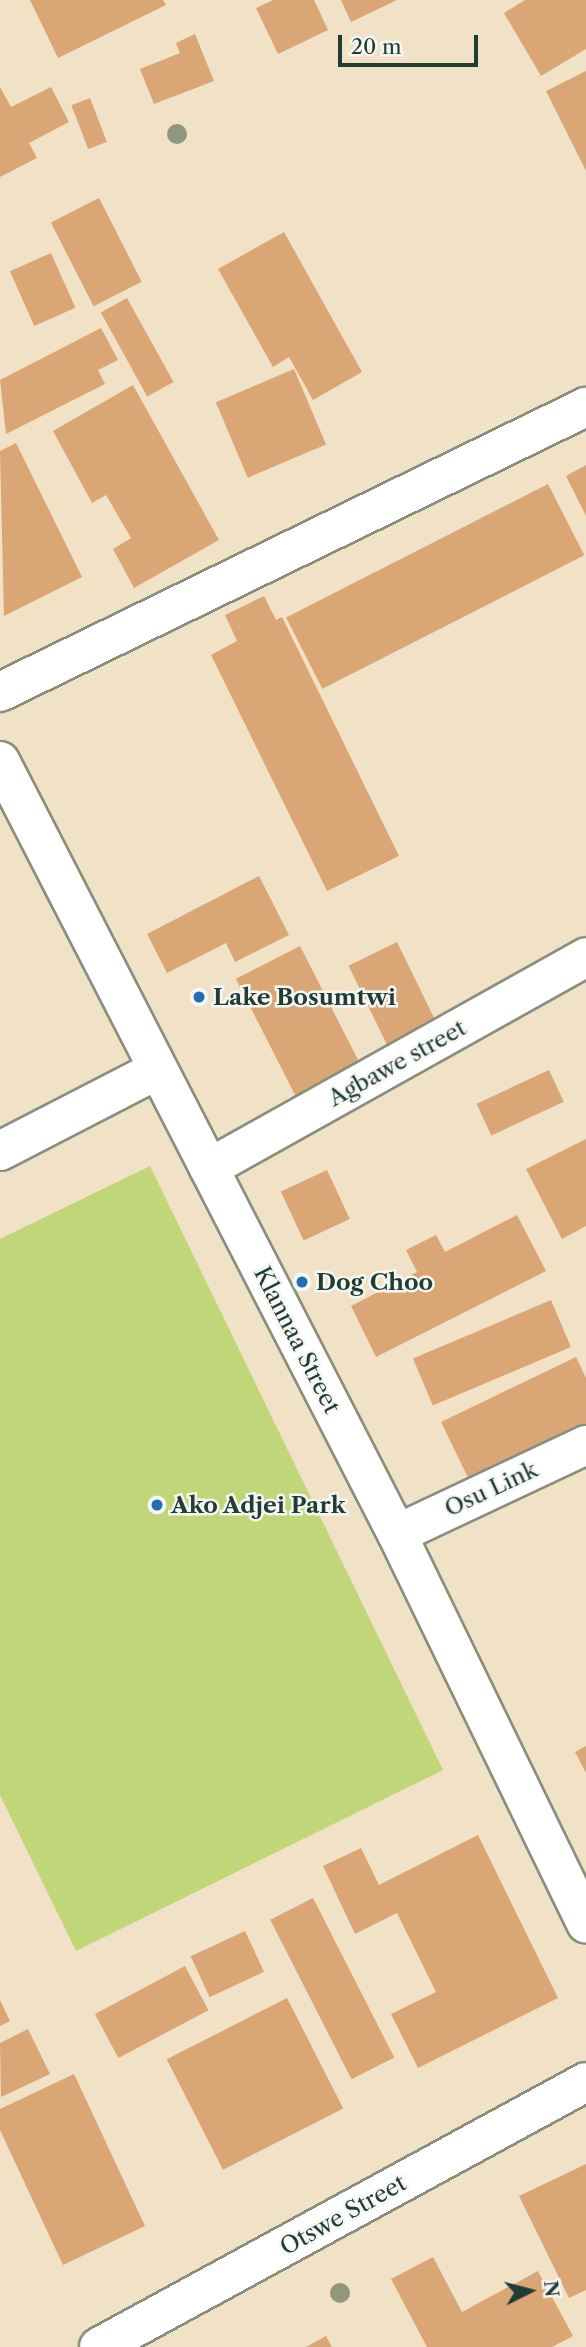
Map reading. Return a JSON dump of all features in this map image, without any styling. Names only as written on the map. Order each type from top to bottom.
[{"type":"street","points":[[0,692],[586,407]]},
{"type":"street","name":"Klannaa Street","points":[[0,761],[397,1534],[586,1924]]},
{"type":"street","name":"Agbawe street","points":[[209,1168],[586,957]]},
{"type":"street","points":[[0,1151],[157,1070]]},
{"type":"street","name":"Osu Link","points":[[397,1534],[586,1445]]},
{"type":"street","name":"Otswe Street","points":[[99,2347],[586,2082]]},
{"type":"green space","name":"Ako Adjei Park","points":[[150,1166],[443,1770],[76,1951],[0,1795],[0,1239]]},
{"type":"building","points":[[30,0],[163,0],[166,5],[58,58]]},
{"type":"building","points":[[273,0],[314,0],[328,30],[278,54],[256,8]]},
{"type":"building","points":[[341,0],[397,0],[351,22]]},
{"type":"building","points":[[525,0],[586,0],[586,49],[541,76],[504,13]]},
{"type":"building","points":[[195,34],[214,81],[154,104],[140,69],[180,53],[176,43]]},
{"type":"building","points":[[586,71],[586,171],[546,91]]},
{"type":"building","points":[[0,87],[11,107],[51,87],[69,122],[29,143],[37,158],[0,177]]},
{"type":"building","points":[[90,98],[107,142],[88,149],[71,105]]},
{"type":"building","points":[[99,198],[142,282],[94,306],[51,223]]},
{"type":"building","points":[[284,232],[362,372],[313,400],[289,357],[273,367],[218,269]]},
{"type":"building","points":[[51,253],[75,308],[34,326],[10,271]]},
{"type":"building","points":[[127,298],[174,382],[147,397],[101,313]]},
{"type":"building","points":[[101,328],[118,360],[98,370],[105,384],[6,434],[0,380]]},
{"type":"building","points":[[294,369],[326,444],[248,478],[216,402]]},
{"type":"building","points":[[133,385],[219,540],[134,588],[113,549],[131,538],[106,495],[92,503],[53,431]]},
{"type":"building","points":[[16,443],[82,577],[4,616],[0,451]]},
{"type":"building","points":[[586,465],[586,516],[566,476]]},
{"type":"building","points":[[548,484],[584,555],[322,689],[286,617]]},
{"type":"building","points":[[264,596],[276,620],[282,617],[399,856],[327,891],[211,655],[237,641],[225,615]]},
{"type":"building","points":[[259,876],[289,935],[235,962],[226,943],[167,973],[147,934]]},
{"type":"building","points":[[397,942],[439,1028],[391,1052],[348,966]]},
{"type":"building","points":[[300,946],[366,1076],[302,1109],[236,979]]},
{"type":"building","points":[[549,1070],[564,1102],[491,1136],[476,1104]]},
{"type":"building","points":[[586,1139],[586,1226],[562,1239],[526,1169]]},
{"type":"building","points":[[327,1170],[350,1219],[304,1240],[281,1192]]},
{"type":"building","points":[[517,1215],[546,1271],[376,1357],[351,1306],[417,1272],[406,1250],[436,1235],[445,1252]]},
{"type":"building","points":[[551,1300],[571,1347],[433,1406],[413,1359]]},
{"type":"building","points":[[576,1357],[586,1378],[586,1431],[472,1486],[441,1422]]},
{"type":"building","points":[[586,1746],[586,1773],[575,1752]]},
{"type":"building","points":[[478,1835],[558,1998],[418,2068],[391,2014],[436,1992],[397,1913],[355,1934],[323,1866],[361,1848],[379,1885]]},
{"type":"building","points":[[313,1898],[394,2057],[351,2079],[270,1920]]},
{"type":"building","points":[[245,1931],[264,1972],[210,1997],[191,1956]]},
{"type":"building","points":[[185,1966],[208,2010],[118,2058],[95,2014]]},
{"type":"building","points":[[287,1998],[343,2108],[223,2170],[167,2059]]},
{"type":"building","points":[[0,2000],[10,2021],[0,2026]]},
{"type":"building","points":[[28,2029],[50,2074],[1,2097],[0,2043]]},
{"type":"building","points":[[74,2074],[145,2226],[63,2265],[0,2130],[0,2109]]},
{"type":"building","points":[[586,2164],[586,2290],[569,2298],[519,2196]]},
{"type":"building","points":[[433,2257],[462,2312],[538,2271],[573,2336],[552,2347],[427,2347],[391,2279]]},
{"type":"building","points":[[326,2336],[332,2347],[306,2347]]},
{"type":"place","name":"Lake Bosumtwi","points":[[199,997]]},
{"type":"place","name":"Dog Choo","points":[[302,1282]]},
{"type":"place","name":"Ako Adjei Park","points":[[157,1505]]}]
